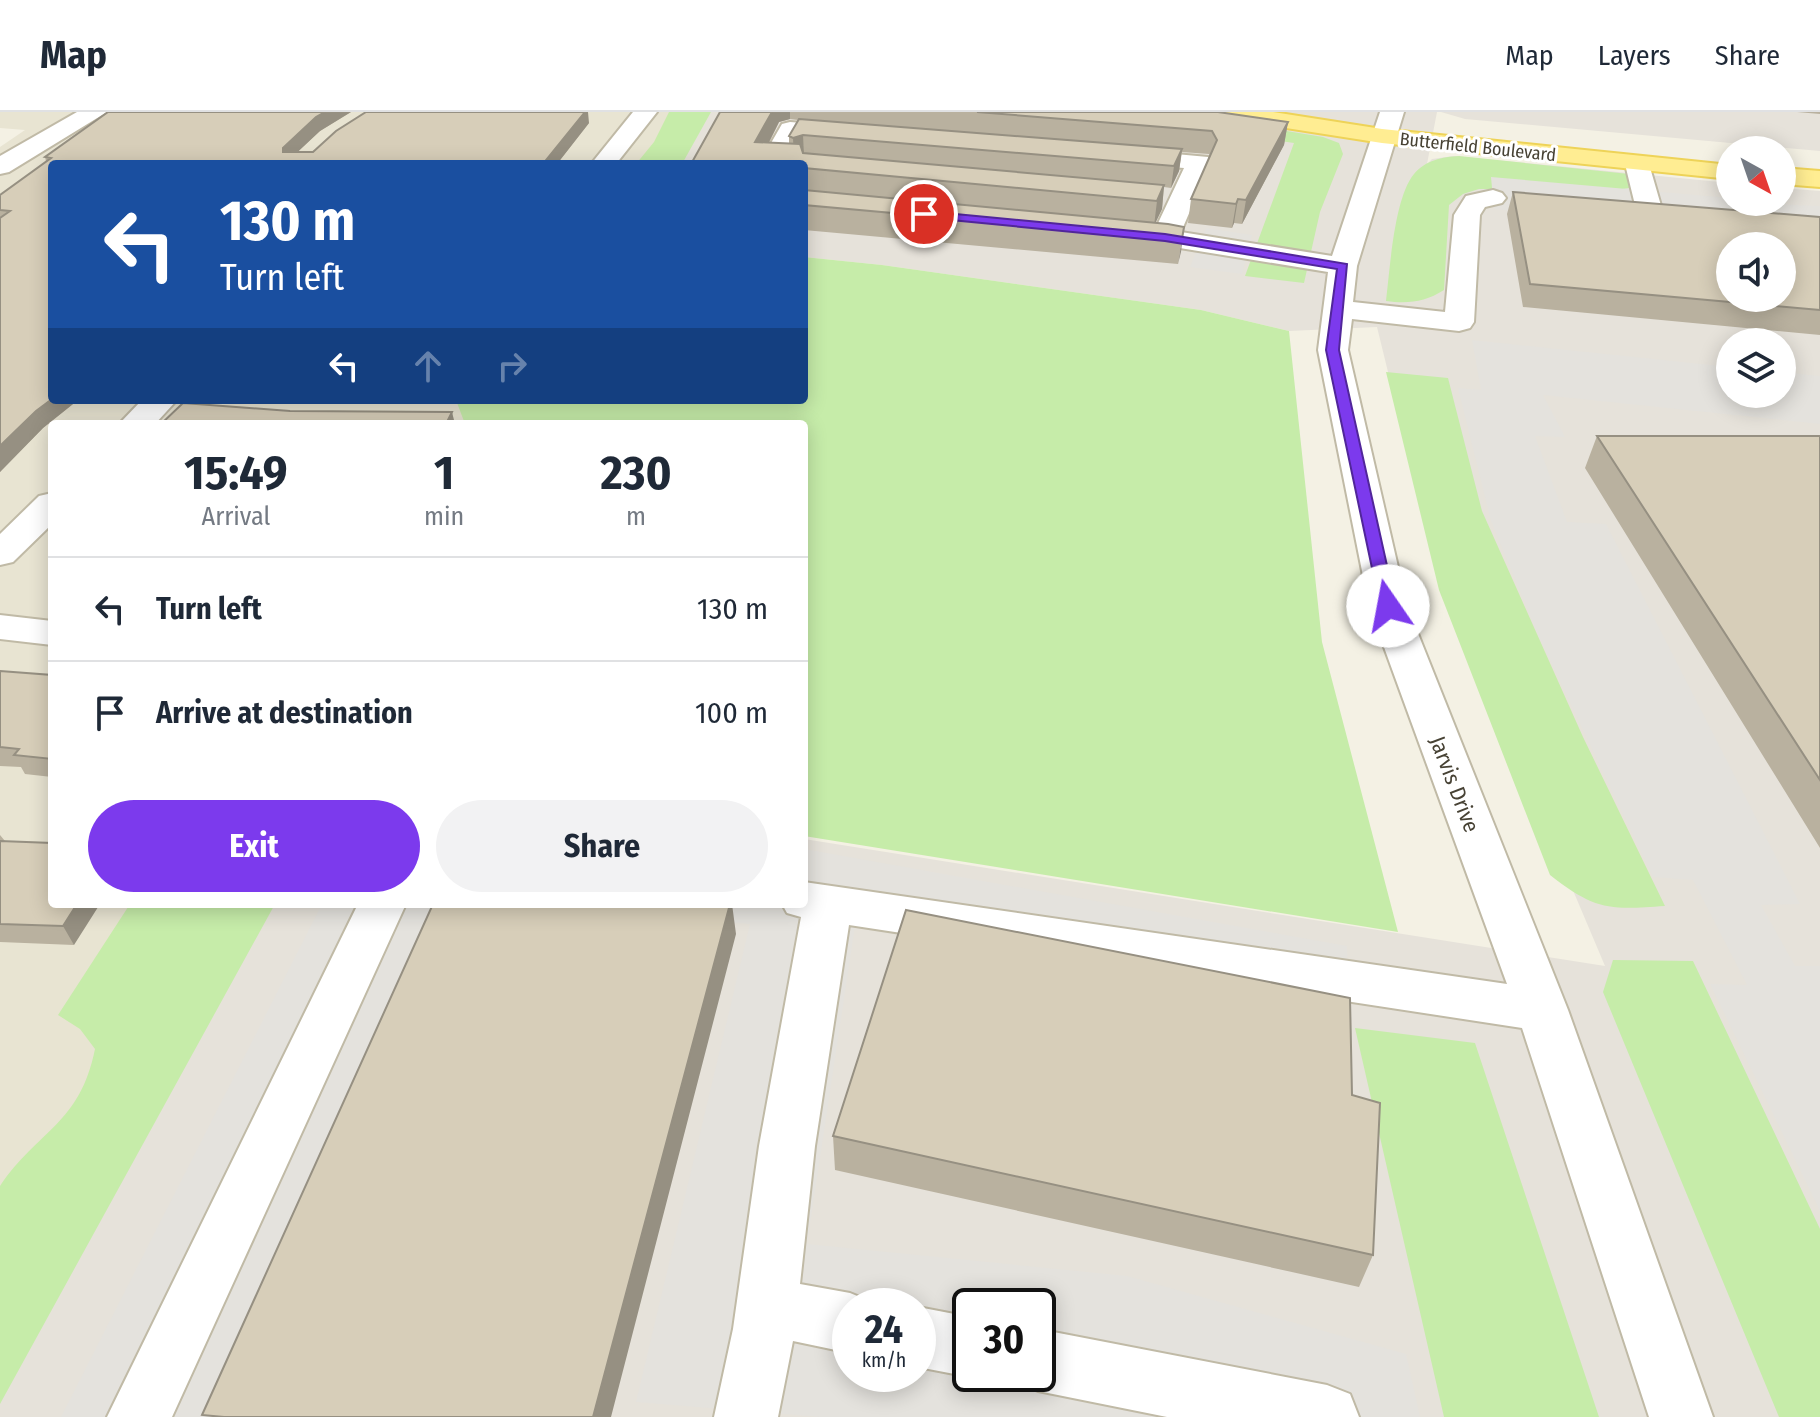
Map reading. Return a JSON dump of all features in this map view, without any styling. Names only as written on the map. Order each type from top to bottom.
[{"type":"main road","name":"Butterfield Boulevard","points":[[1228,112],[1716,152]]},
{"type":"main road","name":"Butterfield Boulevard","points":[[1325,112],[1637,164],[1716,171]]},
{"type":"main road","points":[[1796,158],[1820,160]]},
{"type":"main road","points":[[1796,177],[1820,179]]},
{"type":"street","points":[[0,167],[34,144],[95,112]]},
{"type":"street","points":[[606,160],[645,112]]},
{"type":"street","points":[[773,160],[793,120],[869,135]]},
{"type":"street","name":"Jarvis Drive","points":[[1387,123],[1340,288],[1333,350],[1388,606],[1542,1010],[1681,1417]]},
{"type":"street","points":[[1093,148],[1199,162],[1165,238]]},
{"type":"street","points":[[1637,164],[1649,209]]},
{"type":"street","points":[[1151,197],[1182,200]]},
{"type":"street","points":[[1133,235],[1165,238],[1459,322],[1467,215],[1475,201],[1493,198]]},
{"type":"street","points":[[140,420],[157,404]]},
{"type":"street","points":[[0,554],[48,508]]},
{"type":"street","points":[[0,627],[48,633]]},
{"type":"street","points":[[746,1417],[767,1307],[816,902],[1542,1010]]},
{"type":"street","points":[[139,1417],[380,908]]},
{"type":"street","points":[[767,1307],[832,1320]]},
{"type":"street","points":[[1056,1364],[1327,1417]]},
{"type":"shaded area","points":[[0,112],[689,112],[662,160],[48,160],[48,404],[523,404],[513,420],[48,420],[48,908],[232,908],[0,1305],[0,147],[25,130],[0,128]]},
{"type":"shaded area","points":[[689,112],[1437,112],[1427,164],[1432,159],[1454,156],[1716,182],[1716,216],[1796,216],[1796,189],[1820,191],[1820,1417],[0,1417],[0,1350],[244,908],[808,908],[808,840],[1605,966],[1435,564],[1377,327],[1289,331],[1201,310],[808,257],[808,160],[661,160]]},
{"type":"shaded area","points":[[1441,112],[1820,112],[1820,151],[1796,149],[1796,136],[1716,136],[1716,142],[1465,119]]},
{"type":"shaded area","points":[[1491,177],[1716,197],[1716,216],[1796,216],[1796,205],[1820,206],[1820,237],[1796,235],[1796,232],[1762,232],[1494,209]]},
{"type":"shaded area","points":[[1206,228],[1252,235],[1242,274],[1190,267]]},
{"type":"shaded area","points":[[1472,340],[1716,366],[1716,408],[1796,408],[1796,373],[1820,376],[1820,424],[1543,395],[1565,437],[1535,436],[1567,522],[1606,524],[1800,904],[1761,905],[1795,966],[1820,966],[1820,1211],[1710,984],[1747,985],[1693,880],[1653,877],[1539,637],[1491,521],[1458,388],[1481,390]]},
{"type":"shaded area","points":[[808,850],[1347,946],[1349,1021],[855,926],[807,1244],[1127,1276],[1406,1354],[1420,1417],[821,1417],[636,1402],[750,924],[555,908],[808,908]]},
{"type":"shaded area","points":[[320,908],[445,908],[230,1417],[61,1417]]},
{"type":"green space","points":[[669,112],[711,112],[684,160],[639,160],[654,142]]},
{"type":"green space","points":[[1105,112],[1170,112],[1323,137],[1339,143],[1343,154],[1320,212],[1304,283],[1245,276],[1294,143],[1103,115]]},
{"type":"green space","points":[[1459,156],[1629,174],[1633,183],[1629,188],[1616,190],[1479,189],[1463,194],[1449,205],[1444,290],[1416,301],[1386,301],[1397,216],[1407,185],[1414,174],[1429,162]]},
{"type":"green space","points":[[808,257],[1201,310],[1289,331],[1322,642],[1398,932],[808,837],[808,420],[464,420],[458,404],[808,404]]},
{"type":"green space","points":[[1386,372],[1448,378],[1482,511],[1583,737],[1665,906],[1629,908],[1603,905],[1579,895],[1550,875],[1439,590]]},
{"type":"green space","points":[[127,908],[273,908],[0,1404],[0,1186],[68,1111],[88,1074],[95,1049],[80,1029],[58,1015]]},
{"type":"green space","points":[[1613,960],[1693,961],[1820,1229],[1820,1417],[1779,1417],[1603,992]]},
{"type":"green space","points":[[1355,1028],[1475,1043],[1599,1417],[1444,1417]]},
{"type":"building","points":[[108,112],[325,112],[283,148],[283,152],[313,152],[336,131],[366,112],[585,112],[546,160],[48,160],[51,158],[45,157]]},
{"type":"building","points":[[720,112],[772,112],[755,142],[800,144],[803,153],[1164,185],[1157,201],[808,168],[808,160],[693,160]]},
{"type":"building","points":[[977,112],[1218,112],[1288,122],[1246,200],[1238,199],[1236,204],[1191,199],[1217,140],[1212,131]]},
{"type":"building","points":[[799,119],[1182,149],[1174,166],[803,135],[793,138],[789,136]]},
{"type":"building","points":[[48,160],[48,402],[0,446],[0,218],[10,211],[0,210],[0,195]]},
{"type":"building","points":[[808,190],[1168,224],[1184,227],[1182,239],[808,205]]},
{"type":"building","points":[[1513,192],[1716,209],[1716,216],[1820,217],[1820,310],[1796,308],[1796,232],[1716,232],[1716,301],[1530,284]]},
{"type":"building","points":[[182,404],[290,411],[452,412],[448,420],[165,420]]},
{"type":"building","points":[[1597,436],[1820,436],[1820,780]]},
{"type":"building","points":[[0,671],[48,675],[48,759],[14,755],[19,749],[0,747]]},
{"type":"building","points":[[0,841],[48,843],[48,908],[74,908],[63,926],[0,924]]},
{"type":"building","points":[[431,908],[729,908],[593,1417],[202,1415]]},
{"type":"building","points":[[906,910],[1350,998],[1352,1095],[1380,1103],[1373,1255],[833,1136]]},
{"type":"route","points":[[924,214],[1165,238],[1193,245],[1343,266],[1333,350],[1388,606]]}]
